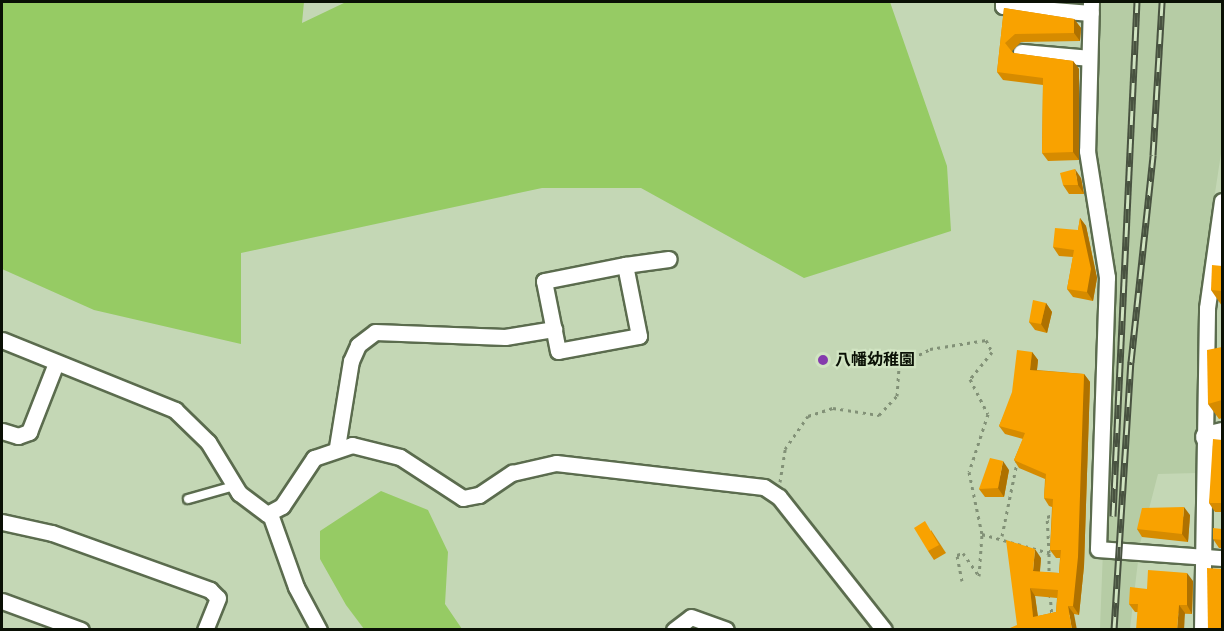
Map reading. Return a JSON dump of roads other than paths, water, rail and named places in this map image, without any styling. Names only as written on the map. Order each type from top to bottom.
[{"type":"street","points":[[1003,2],[1003,6],[1091,7],[1087,151],[1107,277],[1098,549],[1222,558]]},
{"type":"street","points":[[1021,52],[1089,58]]},
{"type":"street","points":[[1202,630],[1203,557],[1214,435],[1207,308],[1222,201]]},
{"type":"street","points":[[625,265],[639,336],[558,351],[544,281],[625,265],[669,259]]},
{"type":"street","points":[[337,447],[351,361],[358,345],[375,332],[505,337],[554,328]]},
{"type":"street","points":[[2,340],[175,410],[208,442],[234,486],[249,503],[270,514],[296,586],[319,630]]},
{"type":"street","points":[[2,431],[18,436],[29,432],[56,363]]},
{"type":"street","points":[[270,514],[314,458],[337,447],[382,449],[463,498],[479,495],[523,469],[556,463],[752,484],[779,497],[884,630]]},
{"type":"street","points":[[2,522],[52,533],[210,590],[218,598],[205,630]]},
{"type":"street","points":[[2,602],[81,630]]},
{"type":"street","points":[[674,630],[691,617],[726,630]]},
{"type":"lane","points":[[188,499],[234,486]]},
{"type":"railway","points":[[1113,516],[1137,2]]},
{"type":"railway","points":[[1114,630],[1131,362],[1153,155],[1162,2]]},
{"type":"place","name":"八幡幼稚園","points":[[823,360]]}]
